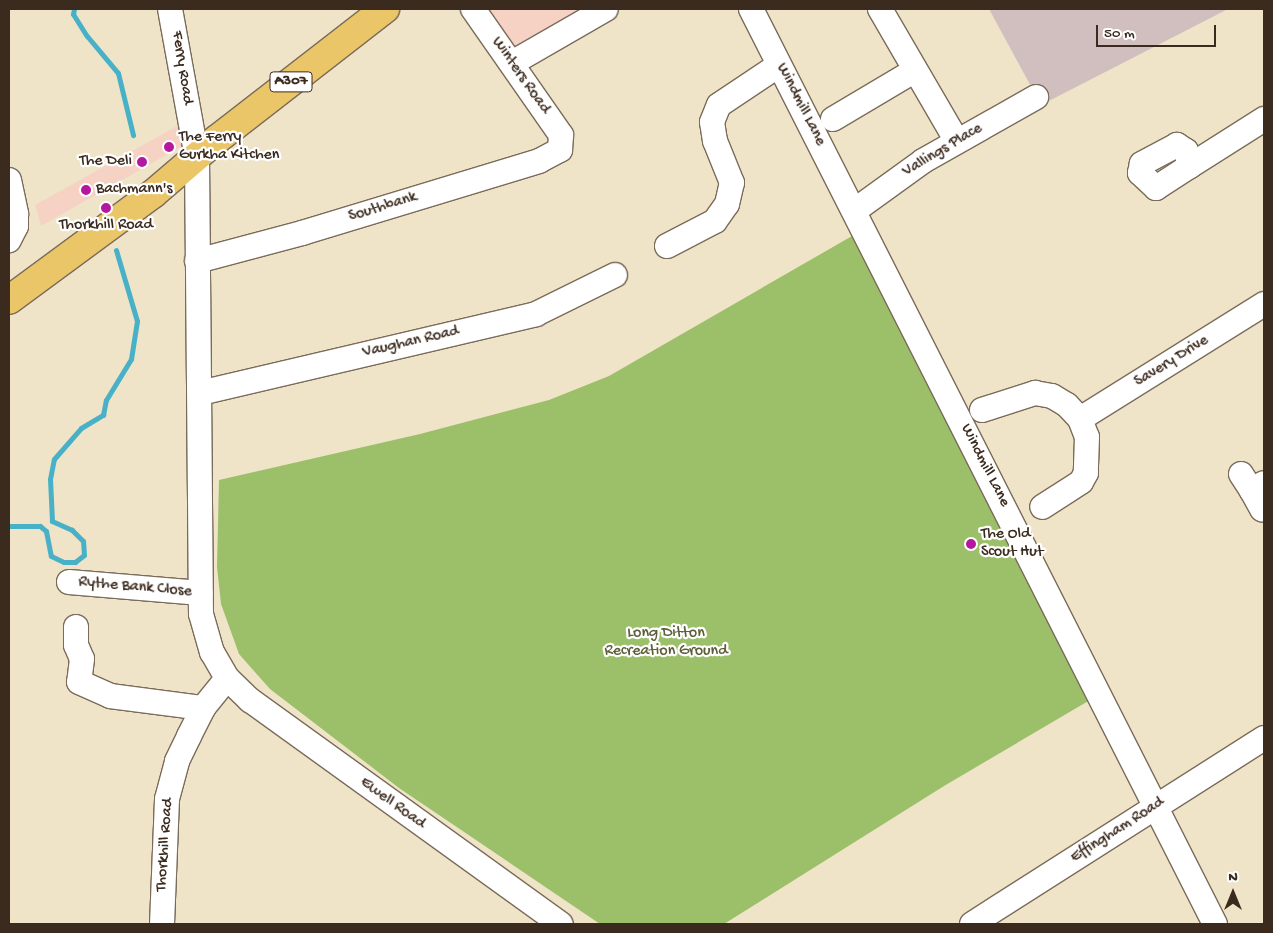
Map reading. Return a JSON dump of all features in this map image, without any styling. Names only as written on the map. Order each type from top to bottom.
[{"type":"main road","name":"A307","points":[[10,297],[154,193],[380,10]]},
{"type":"street","name":"Ferry Road","points":[[170,9],[197,157]]},
{"type":"street","name":"Winters Road","points":[[473,9],[562,135],[563,144]]},
{"type":"street","points":[[512,63],[606,9]]},
{"type":"street","name":"Windmill Lane","points":[[751,9],[1215,924]]},
{"type":"street","points":[[880,9],[914,71],[951,131]]},
{"type":"street","points":[[667,246],[715,221],[727,204],[732,183],[715,141],[712,122],[719,105],[779,65]]},
{"type":"street","points":[[833,119],[914,71]]},
{"type":"street","name":"Vallings Place","points":[[854,211],[923,161],[1036,97]]},
{"type":"street","points":[[1190,166],[1264,119]]},
{"type":"street","name":"Southbank","points":[[197,261],[302,233],[540,161],[556,154],[563,144]]},
{"type":"street","points":[[197,157],[201,614],[211,650],[227,678]]},
{"type":"street","points":[[9,180],[16,214],[16,226],[9,240]]},
{"type":"street","name":"Vaughan Road","points":[[200,393],[536,314],[615,275]]},
{"type":"street","name":"Savery Drive","points":[[1080,419],[1264,304]]},
{"type":"street","points":[[982,410],[1035,393],[1052,396],[1068,405],[1080,419],[1087,436],[1086,473],[1081,482],[1042,507]]},
{"type":"street","name":"Rythe Bank Close","points":[[69,582],[201,593]]},
{"type":"street","points":[[76,628],[76,646],[82,659],[79,682],[110,696],[203,708]]},
{"type":"street","name":"Thorkhill Road","points":[[162,924],[167,799],[177,761],[203,708],[227,678]]},
{"type":"street","name":"Ewell Road","points":[[227,678],[257,706],[562,924]]},
{"type":"street","name":"Effingham Road","points":[[972,924],[1264,738]]},
{"type":"shaded area","points":[[482,9],[583,9],[511,50]]},
{"type":"shaded area","points":[[989,9],[1228,9],[1041,105]]},
{"type":"shaded area","points":[[179,125],[184,145],[41,226],[35,205]]},
{"type":"green space","name":"Long Ditton Recreation Ground","points":[[852,236],[937,397],[1090,700],[944,786],[724,924],[600,924],[399,788],[270,689],[239,654],[221,604],[217,567],[219,480],[420,434],[549,400],[609,376]]},
{"type":"waterway","points":[[74,9],[73,14],[87,36],[118,73],[133,135]]},
{"type":"waterway","points":[[9,526],[40,526],[46,531],[51,556],[64,562],[75,562],[84,555],[83,541],[72,530],[52,521],[50,479],[54,459],[81,428],[103,415],[106,400],[131,359],[137,321],[116,250]]},
{"type":"place","name":"The Ferry Gurkha Kitchen","points":[[169,147]]},
{"type":"place","name":"The Deli","points":[[142,162]]},
{"type":"place","name":"Bachmann's","points":[[86,190]]},
{"type":"place","name":"Thorkhill Road","points":[[106,208]]},
{"type":"place","name":"The Old Scout Hut","points":[[971,544]]}]
